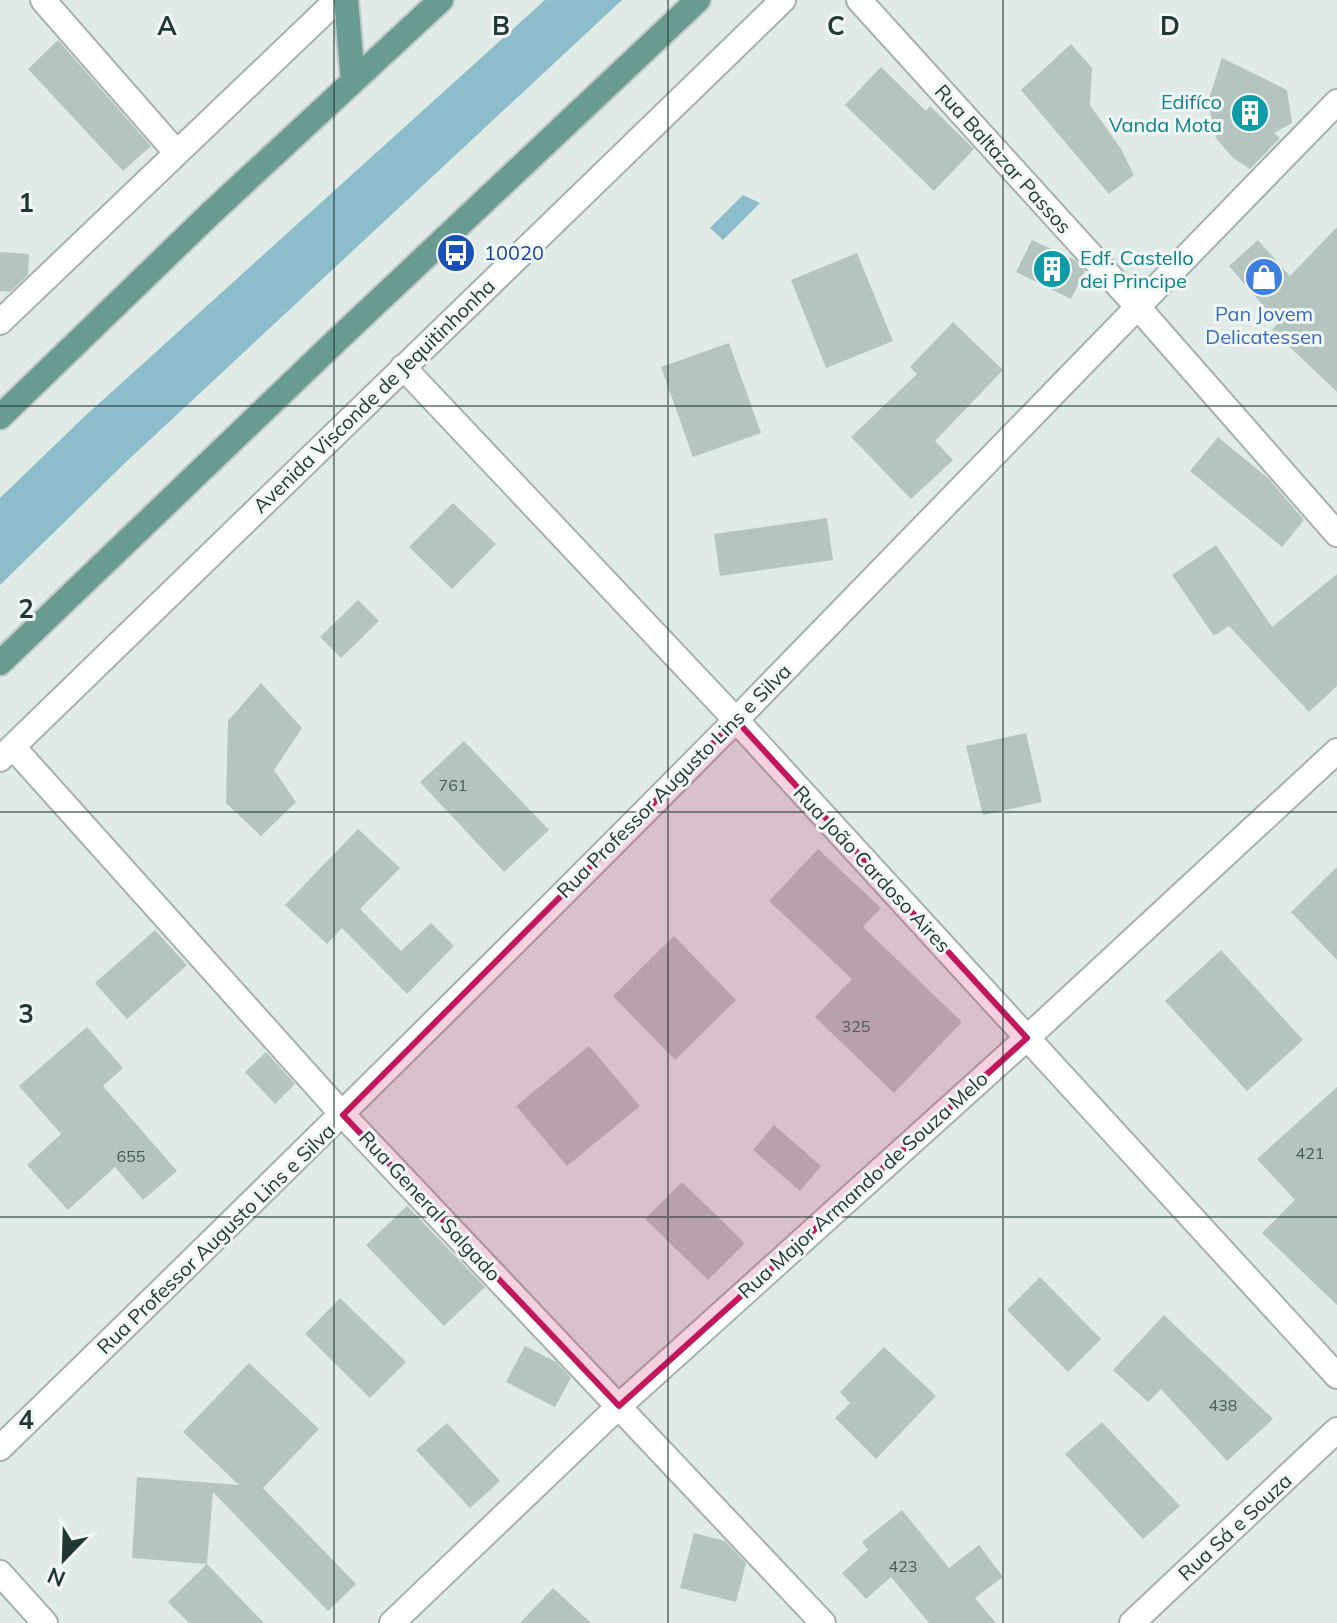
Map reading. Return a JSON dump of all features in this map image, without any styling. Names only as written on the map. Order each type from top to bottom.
[{"type":"main road","points":[[346,0],[353,81]]},
{"type":"main road","points":[[0,417],[210,214],[441,0]]},
{"type":"main road","points":[[0,663],[698,0]]},
{"type":"street","points":[[43,0],[176,152]]},
{"type":"street","points":[[0,322],[337,0]]},
{"type":"street","name":"Avenida Visconde de Jequitinhonha","points":[[7,753],[783,0]]},
{"type":"street","name":"Rua Baltazar Passos","points":[[859,0],[1136,305],[1337,534]]},
{"type":"street","name":"Rua Professor Augusto Lins e Silva","points":[[0,1448],[343,1115],[736,720],[1136,305],[1337,102]]},
{"type":"street","name":"Rua João Cardoso Aires","points":[[403,367],[736,720],[1337,1376]]},
{"type":"street","name":"Rua Major Armando de Souza Melo","points":[[392,1623],[619,1406],[1027,1038],[1337,751]]},
{"type":"street","name":"Rua General Salgado","points":[[7,753],[343,1115],[823,1623]]},
{"type":"street","name":"Rua Sá e Souza","points":[[1132,1623],[1337,1430]]},
{"type":"street","points":[[0,1573],[45,1623]]},
{"type":"highlighted area","points":[[736,720],[1027,1038],[619,1406],[343,1115]]},
{"type":"water","points":[[545,0],[622,0],[126,462],[0,585],[0,498],[84,417]]},
{"type":"water","points":[[743,195],[760,203],[723,240],[710,228]]},
{"type":"building","points":[[58,40],[151,146],[123,171],[28,69]]},
{"type":"building","points":[[1071,44],[1092,68],[1090,105],[1121,149],[1134,175],[1109,194],[1021,90]]},
{"type":"building","name":"Edifíco Vanda Mota","points":[[1222,58],[1287,90],[1292,123],[1274,133],[1280,138],[1250,169],[1233,158],[1216,138],[1208,102]]},
{"type":"building","points":[[881,67],[926,111],[930,106],[974,149],[934,191],[845,105]]},
{"type":"building","points":[[1337,227],[1337,392],[1272,330],[1278,323],[1229,266],[1258,240],[1290,276]]},
{"type":"building","name":"Edf. Castello dei Principe","points":[[1032,240],[1075,260],[1085,271],[1071,299],[1016,272]]},
{"type":"building","points":[[0,252],[29,254],[28,275],[10,292],[0,291]]},
{"type":"building","points":[[857,253],[893,341],[826,368],[791,280]]},
{"type":"building","points":[[953,322],[1003,370],[935,441],[953,460],[911,499],[851,437],[917,374],[910,367]]},
{"type":"building","points":[[729,343],[761,433],[693,457],[661,367]]},
{"type":"building","points":[[1218,437],[1269,479],[1304,520],[1282,547],[1190,471]]},
{"type":"building","points":[[453,503],[496,544],[452,589],[409,547]]},
{"type":"building","points":[[827,518],[833,560],[720,576],[714,534]]},
{"type":"building","points":[[1216,545],[1272,627],[1337,574],[1337,686],[1309,712],[1229,626],[1214,636],[1172,575]]},
{"type":"building","points":[[358,600],[379,621],[341,658],[320,637]]},
{"type":"building","points":[[261,683],[302,728],[274,770],[296,802],[261,836],[226,803],[228,721]]},
{"type":"building","points":[[1026,733],[1042,802],[983,815],[966,746]]},
{"type":"building","points":[[464,741],[549,830],[504,872],[420,782]]},
{"type":"building","points":[[358,829],[400,868],[360,909],[401,951],[431,923],[454,946],[407,994],[342,928],[327,944],[285,905]]},
{"type":"building","points":[[818,849],[881,908],[863,927],[962,1022],[894,1093],[815,1017],[852,979],[769,901]]},
{"type":"building","points":[[1337,867],[1337,960],[1291,912]]},
{"type":"building","points":[[155,930],[187,965],[127,1019],[95,983]]},
{"type":"building","points":[[674,936],[736,1000],[675,1060],[613,996]]},
{"type":"building","points":[[1221,950],[1303,1040],[1247,1091],[1165,1001]]},
{"type":"building","points":[[87,1027],[123,1068],[103,1086],[177,1171],[143,1200],[115,1167],[68,1210],[27,1165],[61,1134],[19,1086]]},
{"type":"building","points":[[589,1046],[640,1106],[567,1166],[516,1106]]},
{"type":"building","points":[[266,1052],[295,1084],[275,1104],[245,1072]]},
{"type":"building","points":[[1337,1087],[1337,1305],[1262,1233],[1295,1200],[1257,1159]]},
{"type":"building","points":[[774,1125],[821,1166],[800,1191],[753,1150]]},
{"type":"building","points":[[682,1182],[745,1243],[708,1280],[645,1219]]},
{"type":"building","points":[[407,1206],[485,1287],[444,1326],[366,1245]]},
{"type":"building","points":[[1040,1277],[1101,1339],[1068,1372],[1007,1310]]},
{"type":"building","points":[[340,1298],[406,1362],[370,1398],[305,1334]]},
{"type":"building","points":[[1164,1315],[1273,1419],[1227,1461],[1161,1389],[1148,1402],[1113,1370]]},
{"type":"building","points":[[525,1346],[556,1362],[571,1378],[555,1407],[506,1382]]},
{"type":"building","points":[[884,1347],[936,1396],[876,1459],[835,1418],[850,1403],[840,1392]]},
{"type":"building","points":[[249,1363],[319,1429],[263,1488],[356,1584],[328,1611],[213,1492],[207,1564],[132,1558],[137,1477],[239,1485],[183,1432]]},
{"type":"building","points":[[1102,1422],[1180,1506],[1143,1539],[1065,1454]]},
{"type":"building","points":[[447,1423],[500,1481],[470,1508],[416,1450]]},
{"type":"building","points":[[902,1510],[949,1568],[979,1545],[1003,1577],[975,1598],[996,1623],[929,1623],[891,1577],[866,1599],[842,1573],[868,1550],[862,1542]]},
{"type":"building","points":[[694,1533],[725,1541],[746,1563],[736,1602],[680,1588]]},
{"type":"building","points":[[207,1564],[264,1623],[189,1623],[168,1602]]},
{"type":"building","points":[[553,1588],[591,1623],[520,1623]]},
{"type":"place","name":"Edifíco Vanda Mota","points":[[1250,113]]},
{"type":"place","name":"10020","points":[[456,253]]},
{"type":"place","name":"Edf. Castello dei Principe","points":[[1052,269]]},
{"type":"place","name":"Pan Jovem Delicatessen","points":[[1264,277]]}]
